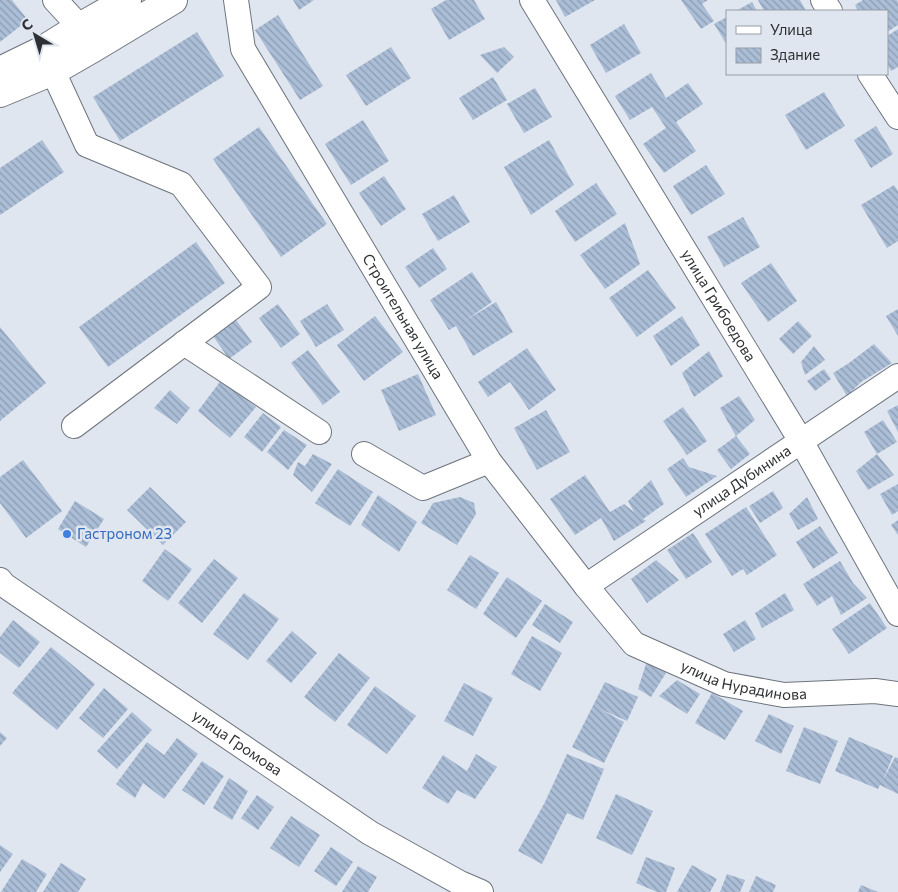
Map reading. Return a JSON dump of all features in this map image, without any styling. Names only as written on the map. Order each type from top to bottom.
[{"type":"main road","points":[[86,38],[126,0]]},
{"type":"main road","points":[[0,93],[48,60],[86,38],[173,0]]},
{"type":"main road","points":[[0,71],[48,60]]},
{"type":"street","points":[[55,0],[86,38]]},
{"type":"street","name":"Строительная улица","points":[[236,0],[243,49],[488,461],[586,586],[609,612]]},
{"type":"street","name":"улица Грибоедова","points":[[532,0],[801,441],[898,614]]},
{"type":"street","points":[[48,60],[87,145],[181,184],[259,286],[74,426]]},
{"type":"street","points":[[871,75],[898,117]]},
{"type":"street","points":[[184,343],[320,432]]},
{"type":"street","name":"улица Дубинина","points":[[586,586],[898,376]]},
{"type":"street","points":[[364,454],[423,488],[488,461]]},
{"type":"street","name":"улица Громова","points":[[1,585],[370,833],[465,889]]},
{"type":"street","name":"улица Нурадинова","points":[[609,612],[634,644],[724,684],[784,695],[875,691],[898,694]]},
{"type":"building","points":[[0,0],[12,0],[28,20],[0,42]]},
{"type":"building","points":[[293,0],[314,0],[299,10]]},
{"type":"building","points":[[446,0],[474,0],[485,19],[449,40],[431,9]]},
{"type":"building","points":[[556,0],[595,0],[565,17]]},
{"type":"building","points":[[681,0],[708,0],[702,4],[714,21],[701,29]]},
{"type":"building","points":[[758,0],[800,0],[805,10],[763,10]]},
{"type":"building","points":[[863,0],[897,0],[898,25],[888,31],[888,10],[858,10],[855,5]]},
{"type":"building","points":[[752,2],[756,10],[738,10]]},
{"type":"building","points":[[278,15],[323,86],[300,100],[255,30]]},
{"type":"building","points":[[726,18],[726,43],[714,24]]},
{"type":"building","points":[[624,24],[641,53],[606,73],[590,45]]},
{"type":"building","points":[[898,29],[898,67],[891,71],[888,66],[888,35]]},
{"type":"building","points":[[197,32],[224,76],[120,141],[93,97]]},
{"type":"building","points":[[391,47],[411,78],[366,106],[346,75]]},
{"type":"building","points":[[504,47],[514,57],[497,73],[480,55]]},
{"type":"building","points":[[651,73],[666,98],[688,83],[703,104],[676,122],[696,151],[664,173],[643,144],[666,128],[652,107],[630,120],[615,96]]},
{"type":"building","points":[[493,77],[507,100],[473,120],[459,98]]},
{"type":"building","points":[[535,88],[552,117],[524,133],[507,104]]},
{"type":"building","points":[[824,92],[845,126],[806,150],[785,115]]},
{"type":"building","points":[[363,120],[389,161],[351,185],[325,144]]},
{"type":"building","points":[[876,126],[893,154],[871,168],[854,140]]},
{"type":"building","points":[[259,127],[327,224],[281,257],[213,159]]},
{"type":"building","points":[[42,140],[64,172],[0,215],[0,168]]},
{"type":"building","points":[[549,140],[574,185],[531,215],[504,167]]},
{"type":"building","points":[[706,165],[725,194],[691,215],[673,186]]},
{"type":"building","points":[[384,176],[406,209],[381,226],[359,193]]},
{"type":"building","points":[[596,183],[617,214],[575,242],[555,211]]},
{"type":"building","points":[[894,185],[898,191],[898,241],[887,248],[861,205]]},
{"type":"building","points":[[454,195],[470,222],[438,241],[422,214]]},
{"type":"building","points":[[743,217],[760,247],[724,267],[707,237]]},
{"type":"building","points":[[625,223],[640,264],[605,289],[580,255]]},
{"type":"building","points":[[196,242],[225,283],[108,367],[79,327]]},
{"type":"building","points":[[433,248],[447,269],[419,288],[405,267]]},
{"type":"building","points":[[771,263],[797,301],[768,322],[741,283]]},
{"type":"building","points":[[648,270],[676,308],[637,337],[609,298]]},
{"type":"building","points":[[472,272],[492,302],[466,320],[496,302],[513,332],[473,356],[456,326],[449,330],[430,300]]},
{"type":"building","points":[[278,304],[300,334],[281,348],[259,318]]},
{"type":"building","points":[[327,304],[344,330],[316,347],[300,321]]},
{"type":"building","points":[[898,309],[898,336],[886,316]]},
{"type":"building","points":[[375,316],[403,352],[364,381],[337,345]]},
{"type":"building","points":[[682,316],[700,345],[671,366],[653,336]]},
{"type":"building","points":[[236,320],[252,342],[229,359],[213,336]]},
{"type":"building","points":[[798,321],[812,336],[793,354],[779,339]]},
{"type":"building","points":[[0,327],[46,383],[0,421]]},
{"type":"building","points":[[874,344],[892,363],[861,382],[847,396],[833,373]]},
{"type":"building","points":[[814,346],[825,360],[805,375],[801,362]]},
{"type":"building","points":[[527,348],[556,390],[529,410],[510,382],[488,397],[478,382]]},
{"type":"building","points":[[308,350],[340,392],[323,405],[291,363]]},
{"type":"building","points":[[709,351],[723,376],[694,397],[682,373]]},
{"type":"building","points":[[824,369],[831,379],[815,391],[807,381]]},
{"type":"building","points":[[418,374],[436,415],[399,431],[381,390]]},
{"type":"building","points":[[222,379],[256,407],[230,438],[198,411]]},
{"type":"building","points":[[170,390],[190,408],[177,424],[154,408]]},
{"type":"building","points":[[739,396],[755,420],[736,436],[720,408]]},
{"type":"building","points":[[898,405],[898,432],[887,411]]},
{"type":"building","points":[[683,407],[707,441],[687,455],[663,421]]},
{"type":"building","points":[[546,410],[570,452],[537,470],[514,428]]},
{"type":"building","points":[[263,413],[281,427],[262,452],[244,437]]},
{"type":"building","points":[[883,420],[897,442],[877,454],[864,432]]},
{"type":"building","points":[[284,430],[307,445],[288,470],[267,452]]},
{"type":"building","points":[[736,436],[750,454],[731,469],[717,450]]},
{"type":"building","points":[[313,454],[332,464],[312,492],[293,475],[298,462],[305,466]]},
{"type":"building","points":[[877,454],[894,475],[868,490],[856,471]]},
{"type":"building","points":[[683,458],[689,467],[717,476],[686,497],[667,469]]},
{"type":"building","points":[[23,460],[62,511],[26,538],[0,503],[0,477]]},
{"type":"building","points":[[338,469],[373,492],[350,526],[315,503]]},
{"type":"building","points":[[585,475],[610,512],[624,504],[634,512],[628,501],[651,480],[664,504],[643,519],[646,521],[614,541],[601,518],[575,535],[550,499]]},
{"type":"building","points":[[898,484],[898,511],[892,515],[880,494]]},
{"type":"building","points":[[150,487],[186,522],[163,545],[127,510]]},
{"type":"building","points":[[773,491],[783,508],[760,523],[749,506]]},
{"type":"building","points":[[378,495],[417,522],[399,552],[361,525]]},
{"type":"building","points":[[460,497],[474,503],[476,514],[457,545],[421,523],[433,503]]},
{"type":"building","points":[[807,497],[818,519],[798,530],[789,514]]},
{"type":"building","points":[[75,501],[104,519],[86,547],[58,529]]},
{"type":"building","points":[[746,507],[777,555],[747,575],[743,569],[732,576],[705,534]]},
{"type":"building","points":[[898,520],[898,535],[891,525]]},
{"type":"building","points":[[820,526],[838,553],[813,569],[796,542]]},
{"type":"building","points":[[693,533],[712,562],[686,579],[667,550]]},
{"type":"building","points":[[165,549],[192,569],[168,601],[142,581]]},
{"type":"building","points":[[470,555],[499,573],[476,609],[447,590]]},
{"type":"building","points":[[214,559],[238,578],[202,623],[178,603]]},
{"type":"building","points":[[656,560],[679,580],[647,603],[631,579]]},
{"type":"building","points":[[840,561],[853,583],[867,598],[841,615],[832,596],[817,606],[803,584]]},
{"type":"building","points":[[507,577],[542,601],[516,638],[483,614]]},
{"type":"building","points":[[244,593],[279,619],[248,660],[213,634]]},
{"type":"building","points":[[785,593],[794,610],[762,628],[755,613]]},
{"type":"building","points":[[870,603],[887,628],[849,654],[832,629]]},
{"type":"building","points":[[545,604],[573,622],[560,643],[532,625]]},
{"type":"building","points":[[13,620],[40,642],[19,668],[0,653],[0,637]]},
{"type":"building","points":[[745,620],[756,639],[734,652],[723,634]]},
{"type":"building","points":[[292,631],[317,653],[291,683],[266,661]]},
{"type":"building","points":[[532,636],[562,653],[540,691],[511,674]]},
{"type":"building","points":[[51,647],[95,684],[57,730],[12,693]]},
{"type":"building","points":[[339,653],[370,678],[335,722],[304,697]]},
{"type":"building","points":[[647,661],[666,673],[651,697],[638,689]]},
{"type":"building","points":[[677,680],[700,694],[687,714],[659,696]]},
{"type":"building","points":[[605,682],[638,697],[627,721],[600,709],[624,722],[604,763],[572,747]]},
{"type":"building","points":[[464,683],[493,698],[473,736],[444,721]]},
{"type":"building","points":[[375,686],[416,716],[387,754],[347,725]]},
{"type":"building","points":[[104,688],[128,709],[103,738],[79,718]]},
{"type":"building","points":[[712,693],[743,711],[725,740],[695,723]]},
{"type":"building","points":[[132,712],[152,730],[117,769],[97,751]]},
{"type":"building","points":[[769,714],[794,726],[781,754],[755,741]]},
{"type":"building","points":[[804,727],[838,741],[820,784],[786,771]]},
{"type":"building","points":[[0,732],[7,738],[0,746]]},
{"type":"building","points":[[849,737],[893,756],[883,780],[895,757],[898,758],[898,794],[880,785],[878,789],[835,771]]},
{"type":"building","points":[[177,738],[198,754],[164,799],[143,783],[135,798],[116,784],[147,742],[164,755]]},
{"type":"building","points":[[476,754],[497,767],[475,799],[457,790],[448,804],[422,788],[443,755],[467,771]]},
{"type":"building","points":[[567,754],[604,769],[583,820],[567,813],[542,864],[518,851],[545,802]]},
{"type":"building","points":[[202,761],[224,776],[204,805],[182,790]]},
{"type":"building","points":[[229,778],[248,791],[232,820],[213,808]]},
{"type":"building","points":[[616,794],[653,811],[632,855],[596,838]]},
{"type":"building","points":[[257,795],[274,807],[258,830],[241,818]]},
{"type":"building","points":[[291,816],[320,835],[299,867],[270,848]]},
{"type":"building","points":[[0,845],[13,854],[0,872]]},
{"type":"building","points":[[331,847],[353,862],[336,886],[314,871]]},
{"type":"building","points":[[646,857],[675,868],[666,892],[657,892],[636,883]]},
{"type":"building","points":[[22,859],[47,874],[36,892],[1,892]]},
{"type":"building","points":[[61,863],[86,879],[78,892],[43,892]]},
{"type":"building","points":[[692,865],[717,879],[710,892],[677,892]]},
{"type":"building","points":[[358,866],[377,877],[368,892],[342,892]]},
{"type":"building","points":[[727,874],[745,880],[740,892],[720,892]]},
{"type":"building","points":[[756,876],[776,885],[773,892],[749,892]]},
{"type":"building","points":[[861,885],[878,892],[858,892]]},
{"type":"place","name":"Гастроном 23","points":[[67,534]]}]
